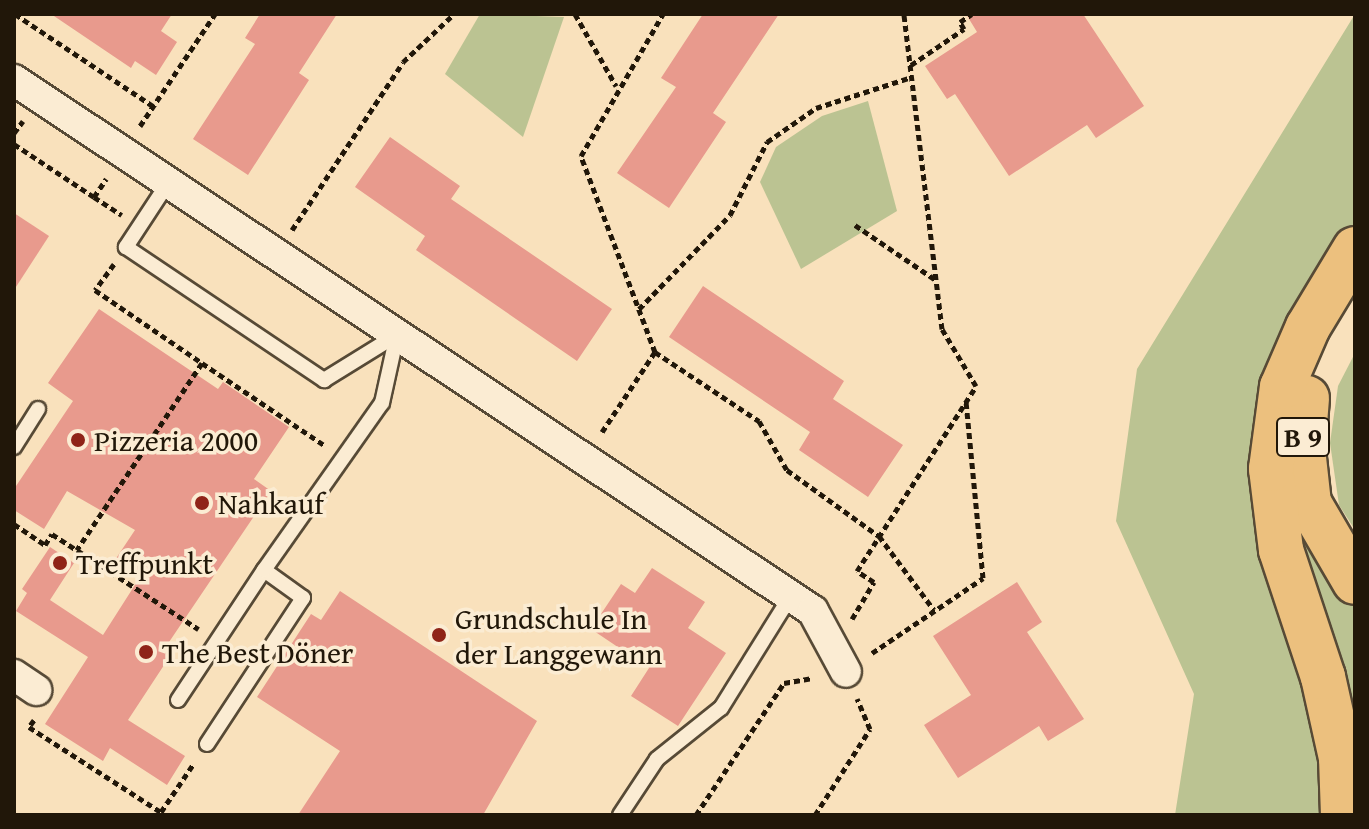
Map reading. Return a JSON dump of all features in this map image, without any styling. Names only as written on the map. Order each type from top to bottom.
[{"type":"highway","points":[[1343,815],[1341,758],[1323,677],[1281,550],[1271,469],[1282,387],[1308,327],[1355,249]]},
{"type":"highway","name":"B 9","points":[[1355,289],[1314,368],[1303,449],[1309,503],[1355,582]]},
{"type":"street","points":[[14,80],[813,611],[840,661]]},
{"type":"lane","points":[[168,183],[126,247],[324,380],[397,335]]},
{"type":"lane","points":[[178,700],[264,570],[382,403],[397,335]]},
{"type":"lane","points":[[14,447],[38,409]]},
{"type":"lane","points":[[207,744],[303,598],[264,570]]},
{"type":"lane","points":[[620,815],[657,759],[721,708],[790,597]]},
{"type":"path","points":[[15,14],[153,106]]},
{"type":"path","points":[[14,144],[94,197],[215,14]]},
{"type":"path","points":[[276,255],[403,62],[454,14]]},
{"type":"path","points":[[575,14],[616,86]]},
{"type":"path","points":[[663,14],[616,86],[614,105],[581,156],[655,352],[759,421],[787,470],[879,536],[934,610]]},
{"type":"path","points":[[815,815],[870,729],[840,661],[874,582],[857,571],[976,386],[942,329],[904,14]]},
{"type":"path","points":[[911,65],[964,29],[960,22],[972,14]]},
{"type":"path","points":[[639,309],[730,215],[767,142],[816,108],[912,77]]},
{"type":"path","points":[[855,225],[936,280]]},
{"type":"path","points":[[126,247],[95,290],[343,458]]},
{"type":"path","points":[[583,459],[655,352]]},
{"type":"path","points":[[77,550],[202,363]]},
{"type":"path","points":[[696,815],[784,683],[840,661],[934,610],[983,578],[966,401]]},
{"type":"path","points":[[14,524],[45,545],[52,534],[217,642]]},
{"type":"path","points":[[25,682],[49,698],[29,727],[161,812],[207,744]]},
{"type":"green space","points":[[480,14],[564,17],[523,137],[445,74]]},
{"type":"green space","points":[[1355,14],[1355,234],[1267,397],[1323,741],[1327,815],[1175,815],[1194,694],[1116,521],[1137,369]]},
{"type":"green space","points":[[868,101],[897,211],[801,269],[760,182],[776,147],[822,116]]},
{"type":"green space","points":[[1355,353],[1355,530],[1339,505],[1330,443],[1338,386]]},
{"type":"green space","points":[[1309,503],[1355,582],[1355,815],[1281,550]]},
{"type":"building","points":[[51,14],[172,14],[161,31],[177,42],[156,75],[135,61],[131,68]]},
{"type":"building","points":[[260,14],[337,14],[299,73],[309,80],[248,175],[193,139],[255,44],[245,38]]},
{"type":"building","points":[[703,14],[779,14],[713,113],[726,122],[669,208],[617,173],[676,87],[661,78]]},
{"type":"building","points":[[966,14],[1083,14],[1144,106],[1096,138],[1087,125],[1009,176],[955,94],[947,99],[925,66],[977,32]]},
{"type":"building","points":[[390,137],[460,186],[451,199],[612,309],[577,361],[416,250],[425,236],[355,187]]},
{"type":"building","points":[[14,213],[49,236],[14,290]]},
{"type":"building","points":[[703,286],[844,381],[833,399],[903,445],[868,497],[799,450],[810,432],[669,337]]},
{"type":"building","points":[[99,309],[218,389],[223,382],[289,427],[254,479],[271,491],[165,648],[172,653],[128,720],[185,756],[167,785],[110,748],[103,761],[45,724],[88,657],[16,611],[27,593],[22,589],[50,547],[74,563],[50,600],[103,635],[140,577],[115,560],[135,530],[67,491],[44,529],[14,510],[14,489],[73,401],[48,383]]},
{"type":"building","points":[[652,568],[705,602],[688,628],[726,653],[678,726],[631,696],[649,668],[591,629],[621,584],[635,593]]},
{"type":"building","points":[[1017,582],[1042,622],[1027,632],[1084,719],[1048,741],[1039,726],[958,778],[924,725],[971,695],[933,636]]},
{"type":"building","points":[[340,591],[537,721],[483,815],[298,815],[340,751],[257,697],[311,614],[321,620]]},
{"type":"place","name":"Pizzeria 2000","points":[[78,440]]},
{"type":"place","name":"Nahkauf","points":[[202,503]]},
{"type":"place","name":"Treffpunkt","points":[[60,563]]},
{"type":"place","name":"Grundschule In der Langgewann","points":[[439,635]]},
{"type":"place","name":"The Best Döner","points":[[146,652]]}]
